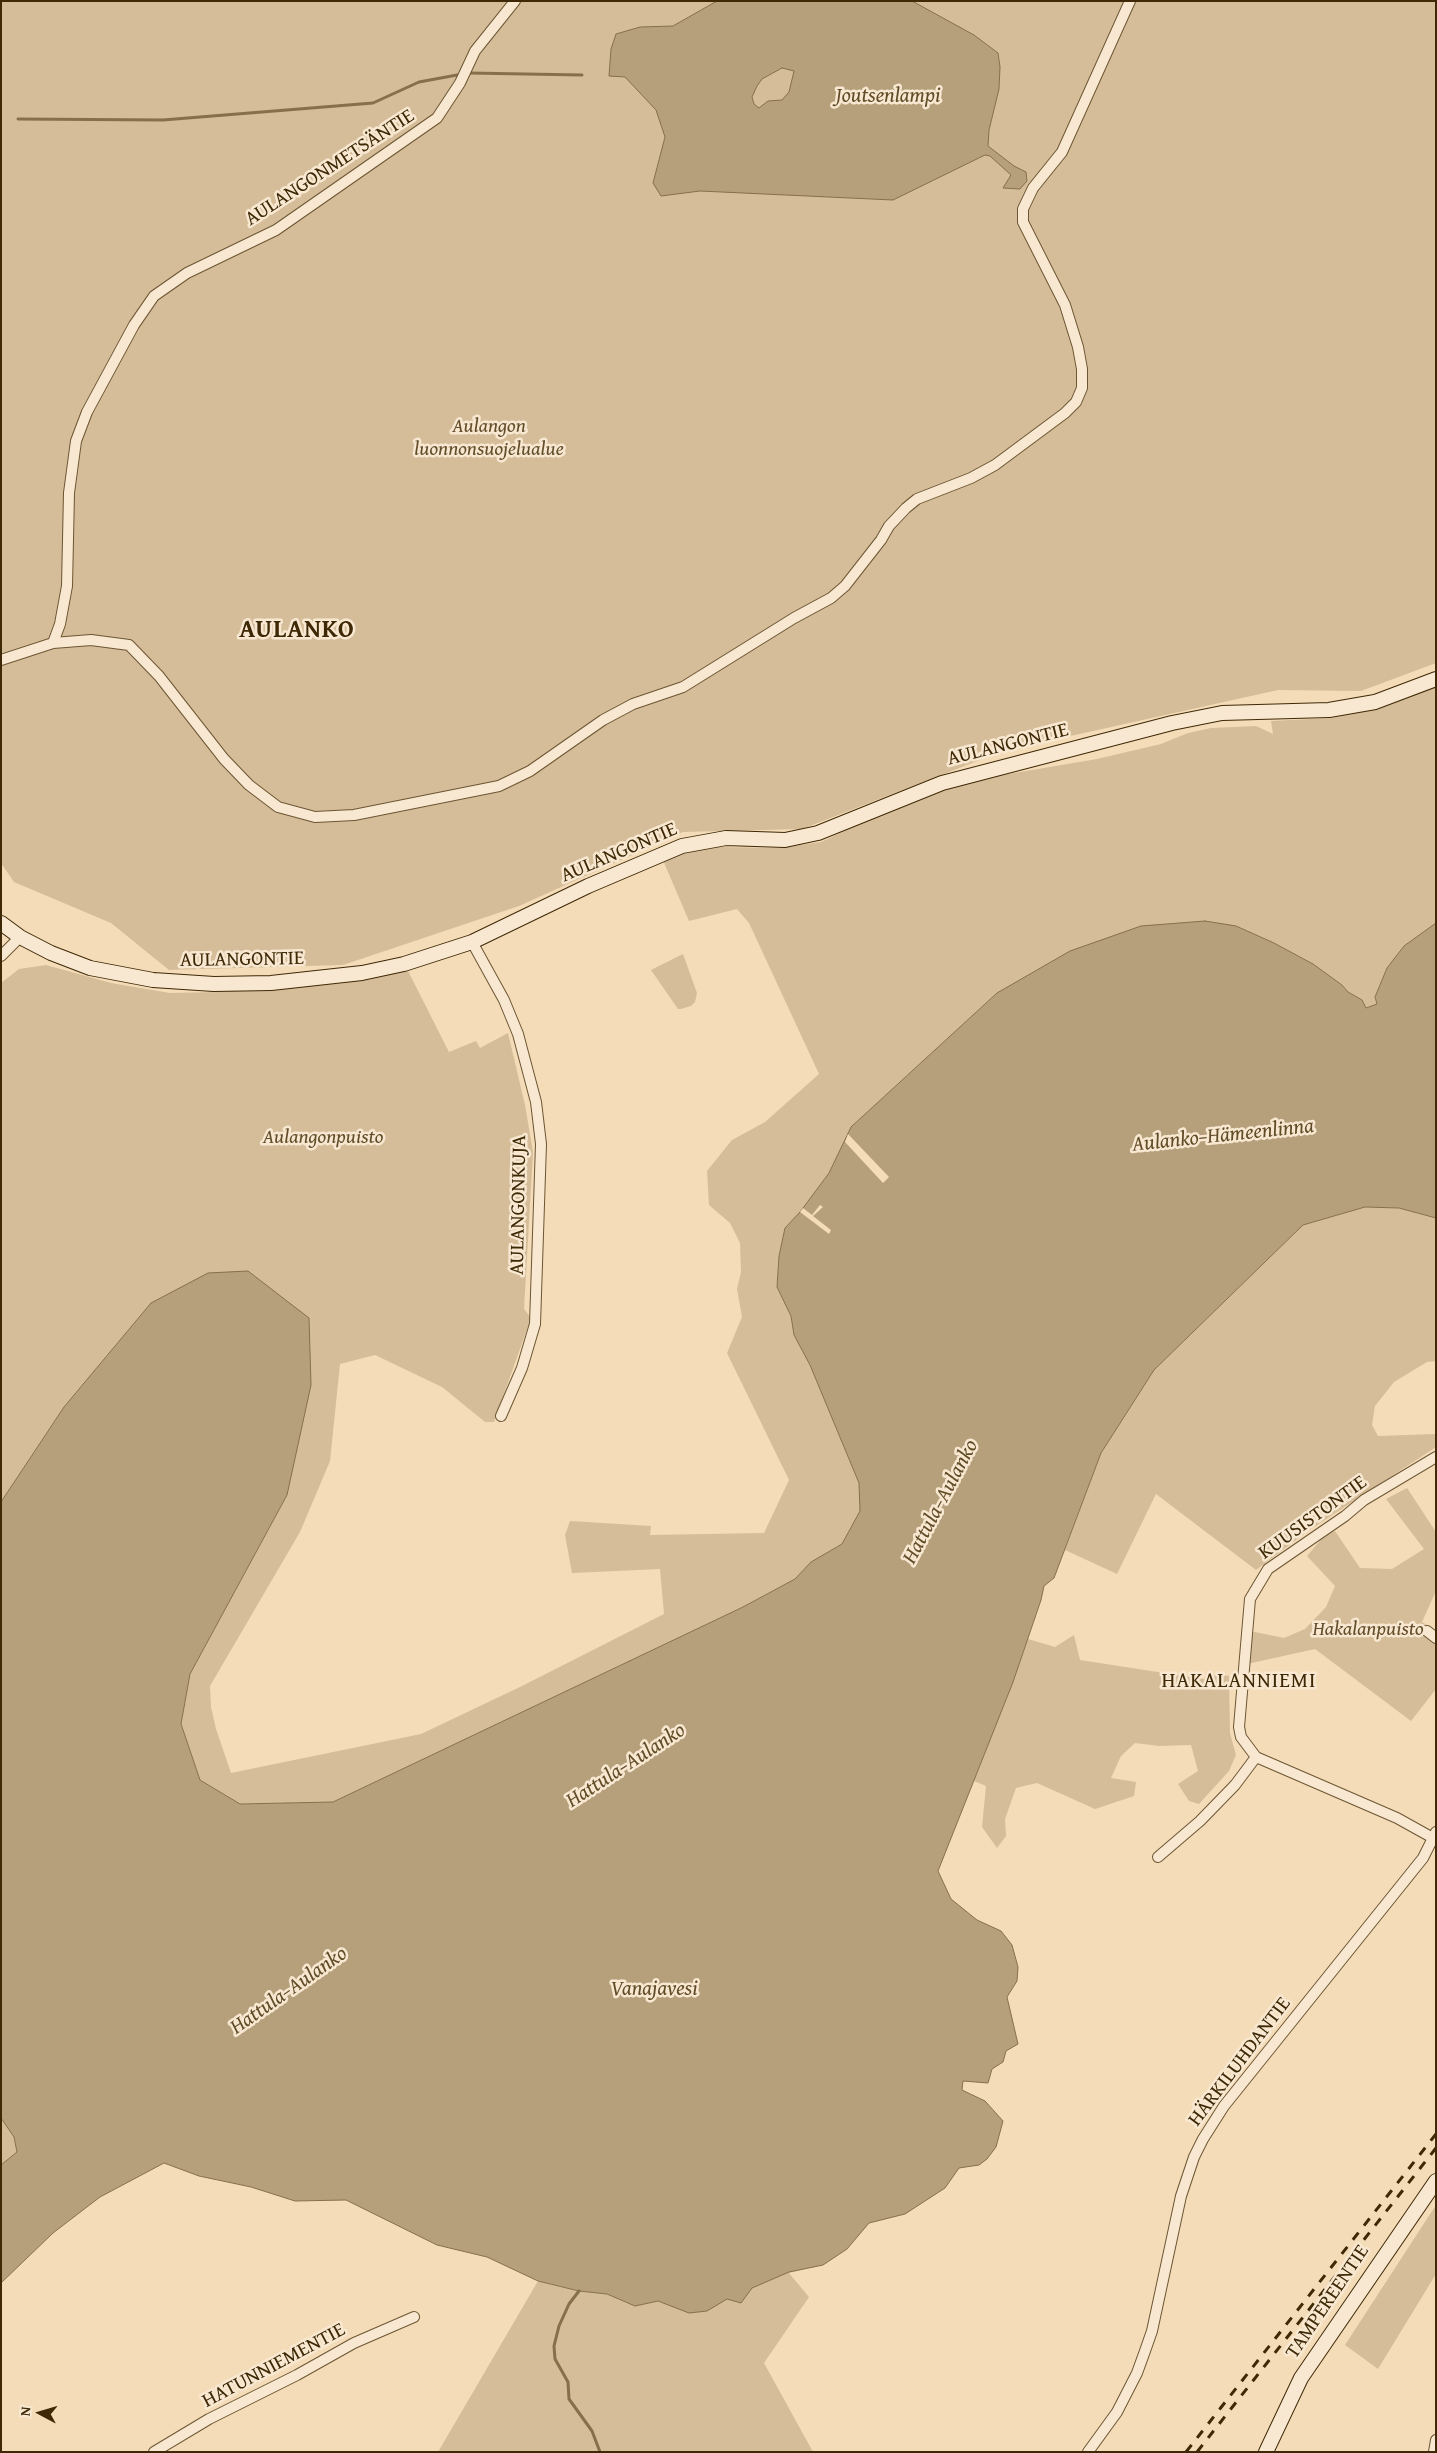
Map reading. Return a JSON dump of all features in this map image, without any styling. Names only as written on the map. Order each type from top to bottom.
[{"type":"main road","name":"AULANGONTIE","points":[[1,922],[20,937],[90,968],[153,980],[214,984],[311,980],[362,973],[404,964],[472,942],[588,886],[682,846],[726,838],[785,840],[818,833],[942,783],[1172,723],[1222,713],[1329,710],[1375,702],[1436,679]]},
{"type":"main road","name":"TAMPEREENTIE","points":[[1266,2452],[1301,2378],[1436,2181]]},
{"type":"street","name":"AULANGONMETSÄNTIE","points":[[53,643],[60,624],[67,586],[68,493],[76,441],[87,412],[134,325],[154,296],[188,273],[276,230],[438,118],[460,83],[475,51],[515,1]]},
{"type":"street","points":[[1,660],[53,643],[91,640],[129,645],[159,676],[224,758],[249,785],[278,807],[314,817],[354,815],[499,786],[530,771],[603,720],[633,704],[691,682],[794,618],[831,598],[845,586],[894,520],[917,499],[971,478],[994,465],[1065,413],[1076,402],[1082,388],[1082,369],[1078,347],[1065,305],[1023,222],[1023,209],[1033,188],[1062,152],[1130,1]]},
{"type":"street","points":[[1,956],[20,937]]},
{"type":"street","name":"AULANGONKUJA","points":[[472,942],[504,1000],[518,1034],[536,1102],[542,1144],[535,1324],[522,1368],[500,1416]]},
{"type":"street","name":"KUUSISTONTIE","points":[[1256,1758],[1240,1737],[1240,1727],[1250,1599],[1258,1583],[1268,1569],[1345,1516],[1364,1500],[1436,1457]]},
{"type":"street","points":[[1158,1857],[1200,1821],[1235,1785],[1256,1758],[1435,1835]]},
{"type":"street","name":"HÄRKILUHDANTIE","points":[[1088,2452],[1117,2412],[1137,2373],[1152,2331],[1181,2196],[1202,2139],[1224,2106],[1423,1858],[1435,1835]]},
{"type":"street","name":"HATUNNIEMENTIE","points":[[154,2452],[209,2419],[297,2375],[354,2343],[414,2318]]},
{"type":"street","points":[[1434,2452],[1436,2440]]},
{"type":"green space","name":"Aulangon luonnonsuojelualue","points":[[1,1],[1436,1],[1436,663],[1361,691],[1278,690],[1003,751],[802,829],[683,832],[519,906],[343,965],[169,970],[111,923],[14,882],[1,863]]},
{"type":"green space","name":"Aulangonpuisto","points":[[1436,687],[1436,923],[1404,946],[1387,968],[1375,997],[1377,1004],[1365,1008],[1362,1000],[1348,992],[1342,985],[1313,964],[1274,943],[1236,926],[997,993],[851,1127],[829,1173],[800,1212],[785,1228],[779,1256],[777,1287],[791,1316],[794,1335],[810,1365],[859,1483],[861,1511],[842,1544],[811,1562],[795,1579],[743,1607],[333,1802],[240,1804],[200,1780],[181,1724],[190,1674],[287,1495],[151,1303],[64,1407],[1,1502],[1,983],[19,969],[46,965],[111,983],[170,993],[217,992],[345,983],[405,965],[449,1052],[476,1041],[480,1048],[508,1033],[525,1105],[533,1152],[524,1309],[531,1318],[494,1422],[485,1422],[442,1387],[375,1355],[340,1364],[330,1461],[300,1532],[210,1686],[211,1707],[216,1729],[231,1773],[421,1734],[520,1687],[664,1614],[660,1569],[572,1573],[565,1535],[570,1521],[651,1526],[650,1535],[764,1533],[789,1480],[727,1353],[742,1317],[737,1289],[741,1272],[740,1243],[730,1223],[709,1205],[707,1171],[732,1140],[765,1122],[819,1074],[749,923],[737,909],[689,921],[662,858],[680,851],[717,847],[779,848],[821,842],[895,807],[979,779],[1097,759],[1161,744],[1188,733],[1211,728],[1256,726],[1273,734],[1271,721],[1331,718],[1380,708]]},
{"type":"green space","points":[[683,954],[697,993],[695,1002],[691,1006],[678,1009],[651,970]]},
{"type":"green space","points":[[1365,1207],[1399,1208],[1436,1218],[1436,1361],[1427,1362],[1394,1382],[1375,1406],[1372,1425],[1378,1436],[1436,1434],[1436,1447],[1308,1531],[1256,1570],[1156,1494],[1117,1574],[1065,1550],[1101,1453],[1154,1370],[1303,1225]]},
{"type":"green space","name":"Hakalanpuisto","points":[[1407,1488],[1436,1532],[1436,1591],[1422,1622],[1428,1626],[1422,1634],[1436,1644],[1436,1689],[1411,1721],[1315,1649],[1247,1664],[1250,1631],[1284,1638],[1305,1629],[1326,1607],[1335,1586],[1307,1556],[1324,1536],[1335,1531],[1360,1568],[1392,1569],[1424,1549],[1386,1499]]},
{"type":"green space","points":[[1074,1635],[1080,1660],[1203,1679],[1219,1674],[1229,1676],[1230,1733],[1236,1755],[1229,1771],[1199,1804],[1189,1801],[1178,1784],[1198,1771],[1191,1745],[1159,1746],[1135,1743],[1121,1756],[1111,1778],[1136,1782],[1134,1796],[1095,1809],[1037,1783],[1016,1788],[1005,1819],[1006,1836],[997,1848],[982,1827],[986,1786],[974,1781],[1028,1639],[1055,1647]]},
{"type":"green space","points":[[1,2118],[14,2137],[17,2152],[1,2165]]},
{"type":"green space","points":[[881,2164],[979,2165],[959,2168],[945,2188],[905,2214],[869,2223],[847,2249],[823,2265],[789,2273],[809,2297],[764,2363],[813,2452],[438,2452],[538,2281],[579,2291],[607,2294],[635,2306]]},
{"type":"green space","points":[[1436,2205],[1436,2274],[1378,2369],[1345,2345]]},
{"type":"water","name":"Joutsenlampi","points":[[717,1],[912,1],[974,35],[998,53],[1000,67],[999,89],[989,130],[988,146],[1014,166],[1026,172],[1027,181],[1020,189],[1003,188],[1011,175],[990,156],[985,155],[893,200],[700,191],[661,196],[653,183],[665,137],[656,110],[625,77],[609,76],[611,49],[616,34],[640,27],[673,26]],"holes":[[[782,68],[794,71],[789,92],[782,100],[768,101],[759,108],[754,104],[752,97],[762,79]]]},
{"type":"water","name":"Vanajavesi","points":[[1205,921],[1236,926],[1274,943],[1313,964],[1342,985],[1348,992],[1362,1000],[1366,1008],[1377,1004],[1375,997],[1387,968],[1404,946],[1436,923],[1436,1218],[1399,1208],[1365,1207],[1303,1225],[1154,1370],[1101,1453],[1054,1578],[1044,1586],[1013,1682],[938,1871],[951,1899],[977,1920],[1001,1931],[1012,1945],[1018,1967],[1017,1981],[1007,1997],[1018,2044],[1006,2051],[1003,2062],[992,2069],[988,2083],[963,2081],[962,2090],[985,2101],[1003,2121],[996,2147],[987,2159],[979,2165],[959,2168],[945,2188],[905,2214],[869,2223],[847,2249],[823,2265],[789,2272],[752,2288],[741,2303],[727,2299],[707,2311],[689,2313],[658,2301],[635,2306],[607,2294],[579,2291],[538,2281],[487,2257],[437,2245],[346,2200],[295,2201],[251,2187],[199,2176],[164,2163],[100,2197],[53,2233],[1,2283],[1,2165],[17,2152],[14,2137],[1,2118],[1,1502],[64,1407],[151,1303],[208,1273],[248,1271],[309,1318],[311,1385],[287,1495],[190,1674],[181,1724],[200,1780],[240,1804],[333,1802],[743,1607],[795,1579],[811,1562],[842,1544],[860,1511],[859,1483],[810,1365],[794,1335],[791,1316],[777,1287],[779,1256],[785,1228],[800,1212],[829,1173],[851,1127],[997,993],[1070,951],[1141,926]]},
{"type":"pier","points":[[848,1134],[889,1177],[883,1183],[845,1142]]},
{"type":"pier","points":[[820,1205],[823,1207],[813,1216],[831,1230],[829,1234],[800,1212],[803,1208],[812,1215]]},
{"type":"waterway","points":[[469,73],[582,75]]},
{"type":"waterway","points":[[18,119],[163,120],[373,103],[419,82],[457,75]]},
{"type":"waterway","points":[[579,2291],[569,2304],[559,2326],[554,2346],[555,2359],[568,2382],[569,2399],[592,2431],[600,2452]]},
{"type":"railway","points":[[1186,2452],[1436,2134]]},
{"type":"railway","points":[[1197,2452],[1436,2148]]},
{"type":"district","name":"AULANKO","points":[[297,631]]},
{"type":"district","name":"HAKALANNIEMI","points":[[1239,1682]]},
{"type":"water label","name":"Aulanko–Hämeenlinna","points":[[1223,1136]]},
{"type":"water label","name":"Hattula–Aulanko","points":[[941,1502]]},
{"type":"water label","name":"Hattula–Aulanko","points":[[626,1766]]},
{"type":"water label","name":"Hattula–Aulanko","points":[[289,1991]]}]
